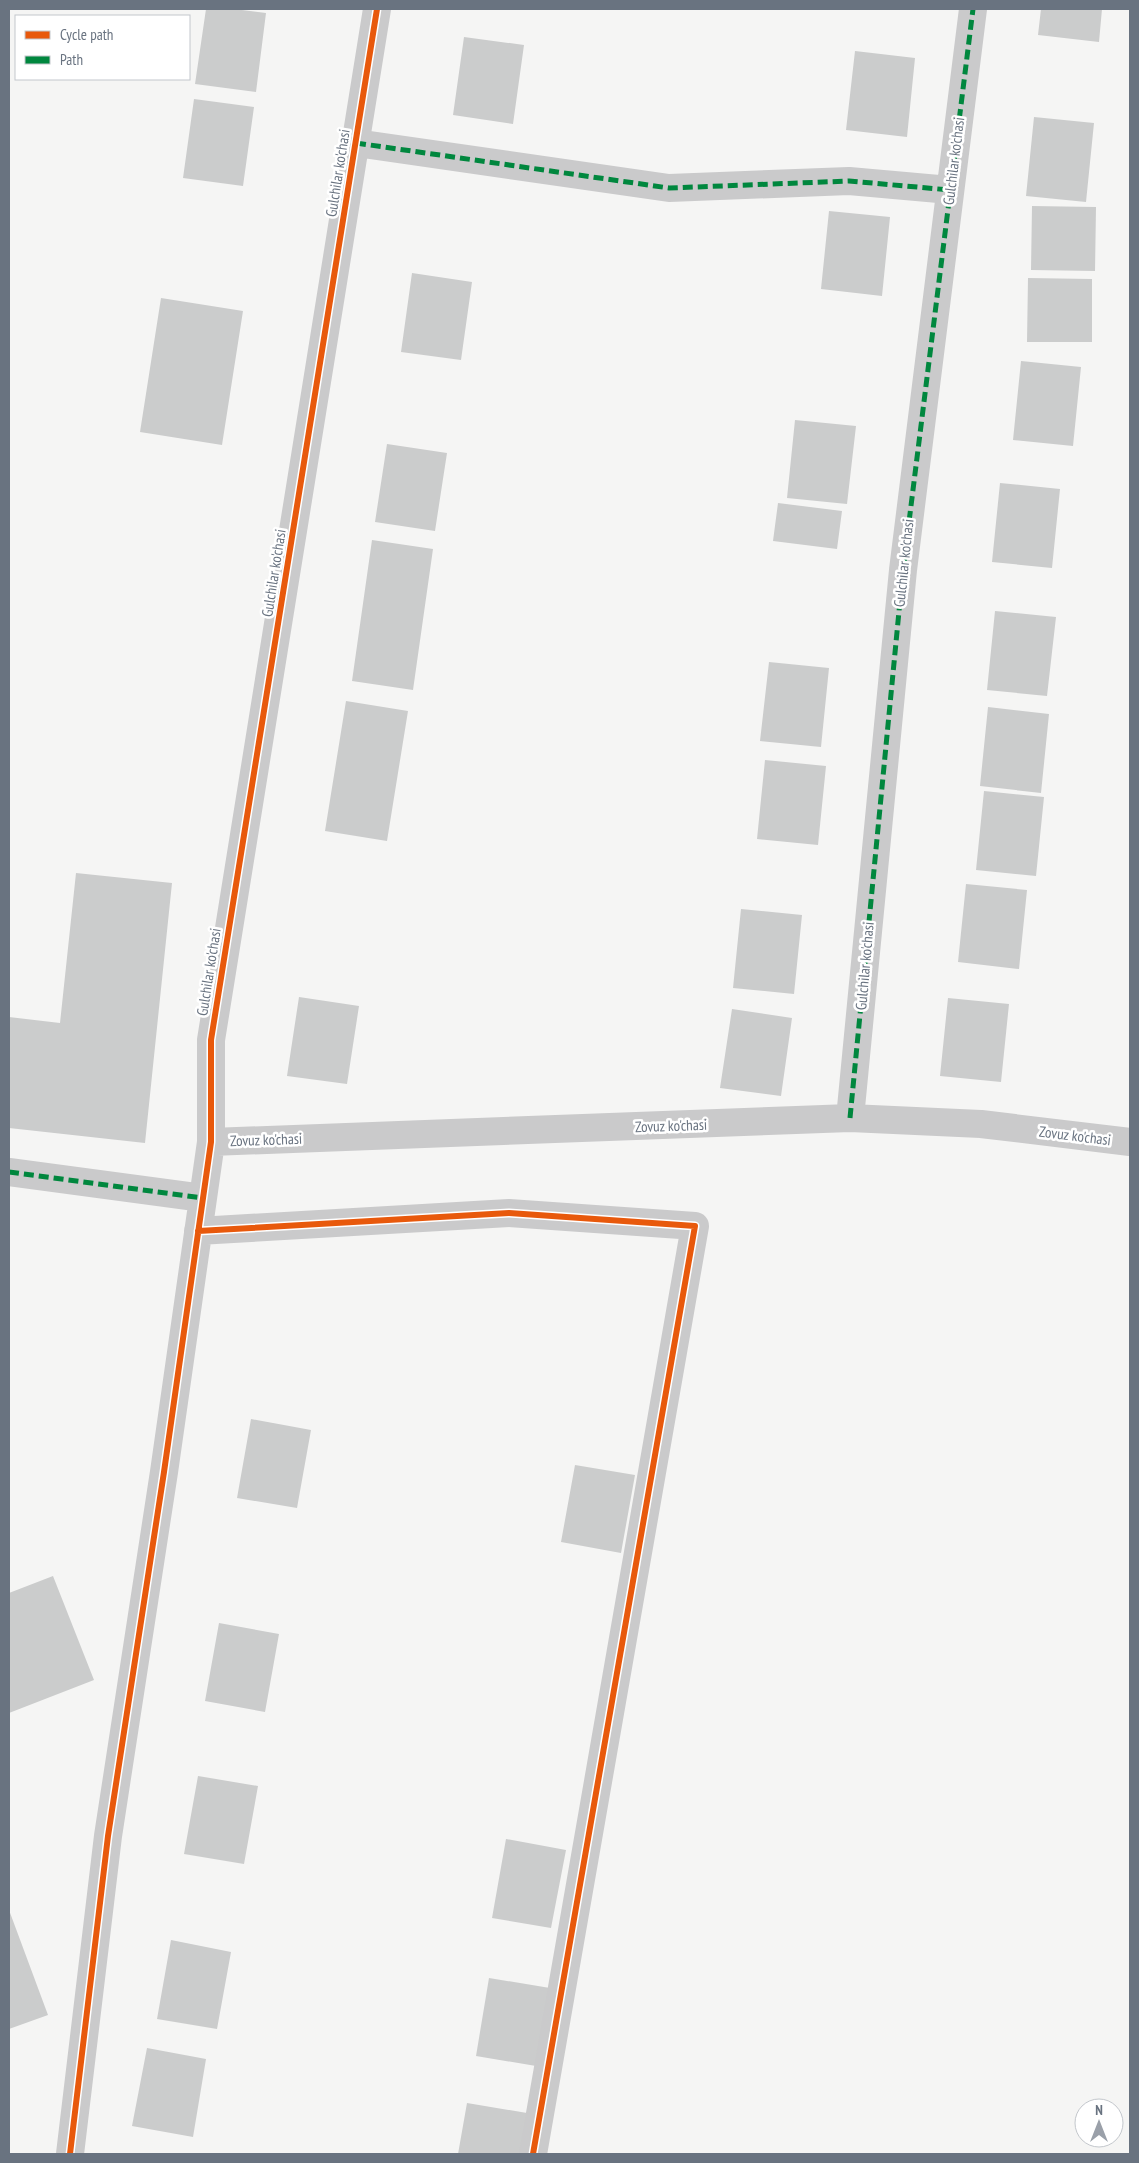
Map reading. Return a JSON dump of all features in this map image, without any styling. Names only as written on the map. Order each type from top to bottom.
[{"type":"street","name":"Gulchilar ko'chasi","points":[[70,2154],[108,1836],[164,1472],[203,1198],[210,1142],[211,1040],[377,9]]},
{"type":"street","name":"Gulchilar ko'chasi","points":[[850,1118],[903,570],[973,9]]},
{"type":"street","points":[[356,143],[669,188],[849,181],[950,190]]},
{"type":"street","name":"Zovuz ko'chasi","points":[[210,1142],[850,1118],[981,1124],[1130,1142]]},
{"type":"street","points":[[9,1172],[203,1198]]},
{"type":"street","points":[[198,1231],[509,1213],[695,1226],[533,2154]]},
{"type":"building","points":[[206,9],[234,9],[266,13],[256,92],[195,84]]},
{"type":"building","points":[[1041,9],[1102,9],[1099,42],[1038,35]]},
{"type":"building","points":[[464,37],[524,45],[513,124],[453,115]]},
{"type":"building","points":[[855,51],[915,58],[907,137],[846,130]]},
{"type":"building","points":[[194,99],[254,107],[243,186],[183,178]]},
{"type":"building","points":[[1034,117],[1094,123],[1086,202],[1026,196]]},
{"type":"building","points":[[1032,206],[1096,207],[1095,271],[1031,270]]},
{"type":"building","points":[[829,211],[890,217],[882,296],[821,289]]},
{"type":"building","points":[[412,273],[472,282],[461,360],[401,352]]},
{"type":"building","points":[[1028,278],[1092,279],[1092,342],[1027,342]]},
{"type":"building","points":[[161,298],[243,311],[222,445],[140,432]]},
{"type":"building","points":[[1021,361],[1081,367],[1073,446],[1013,440]]},
{"type":"building","points":[[795,420],[856,426],[847,504],[787,498]]},
{"type":"building","points":[[387,444],[447,453],[435,531],[375,522]]},
{"type":"building","points":[[1000,483],[1060,489],[1052,568],[992,562]]},
{"type":"building","points":[[778,503],[842,511],[837,549],[773,541]]},
{"type":"building","points":[[372,540],[433,549],[413,690],[352,681]]},
{"type":"building","points":[[995,611],[1056,617],[1047,696],[987,690]]},
{"type":"building","points":[[769,662],[829,668],[821,747],[760,741]]},
{"type":"building","points":[[346,701],[408,711],[387,841],[325,831]]},
{"type":"building","points":[[988,707],[1049,714],[1041,793],[980,786]]},
{"type":"building","points":[[765,760],[826,766],[818,845],[757,839]]},
{"type":"building","points":[[984,791],[1044,797],[1036,876],[976,870]]},
{"type":"building","points":[[76,873],[172,883],[145,1143],[9,1128],[9,1017],[60,1023]]},
{"type":"building","points":[[966,884],[1027,890],[1019,969],[958,962]]},
{"type":"building","points":[[741,909],[802,915],[794,994],[733,988]]},
{"type":"building","points":[[299,997],[359,1006],[347,1084],[287,1076]]},
{"type":"building","points":[[948,998],[1009,1004],[1001,1082],[940,1076]]},
{"type":"building","points":[[732,1009],[792,1018],[781,1096],[720,1088]]},
{"type":"building","points":[[251,1419],[311,1430],[297,1508],[237,1498]]},
{"type":"building","points":[[575,1465],[635,1475],[621,1553],[561,1542]]},
{"type":"building","points":[[53,1576],[94,1680],[9,1713],[9,1593]]},
{"type":"building","points":[[219,1623],[279,1634],[265,1712],[205,1701]]},
{"type":"building","points":[[198,1776],[258,1786],[244,1864],[184,1854]]},
{"type":"building","points":[[506,1839],[566,1850],[551,1928],[492,1918]]},
{"type":"building","points":[[9,1910],[48,2015],[9,2029]]},
{"type":"building","points":[[171,1940],[231,1952],[217,2029],[157,2019]]},
{"type":"building","points":[[489,1978],[550,1988],[536,2066],[476,2056]]},
{"type":"building","points":[[147,2048],[206,2059],[193,2137],[132,2126]]},
{"type":"building","points":[[467,2103],[527,2113],[520,2154],[458,2154]]},
{"type":"marked path","points":[[850,1118],[903,570],[973,9]]},
{"type":"marked path","points":[[356,143],[669,188],[849,181],[950,190]]},
{"type":"marked path","points":[[9,1172],[203,1198]]},
{"type":"cycle path","points":[[70,2154],[108,1836],[164,1472],[211,1142],[211,1040],[377,9]]},
{"type":"cycle path","points":[[198,1231],[509,1213],[695,1226],[533,2154]]}]
